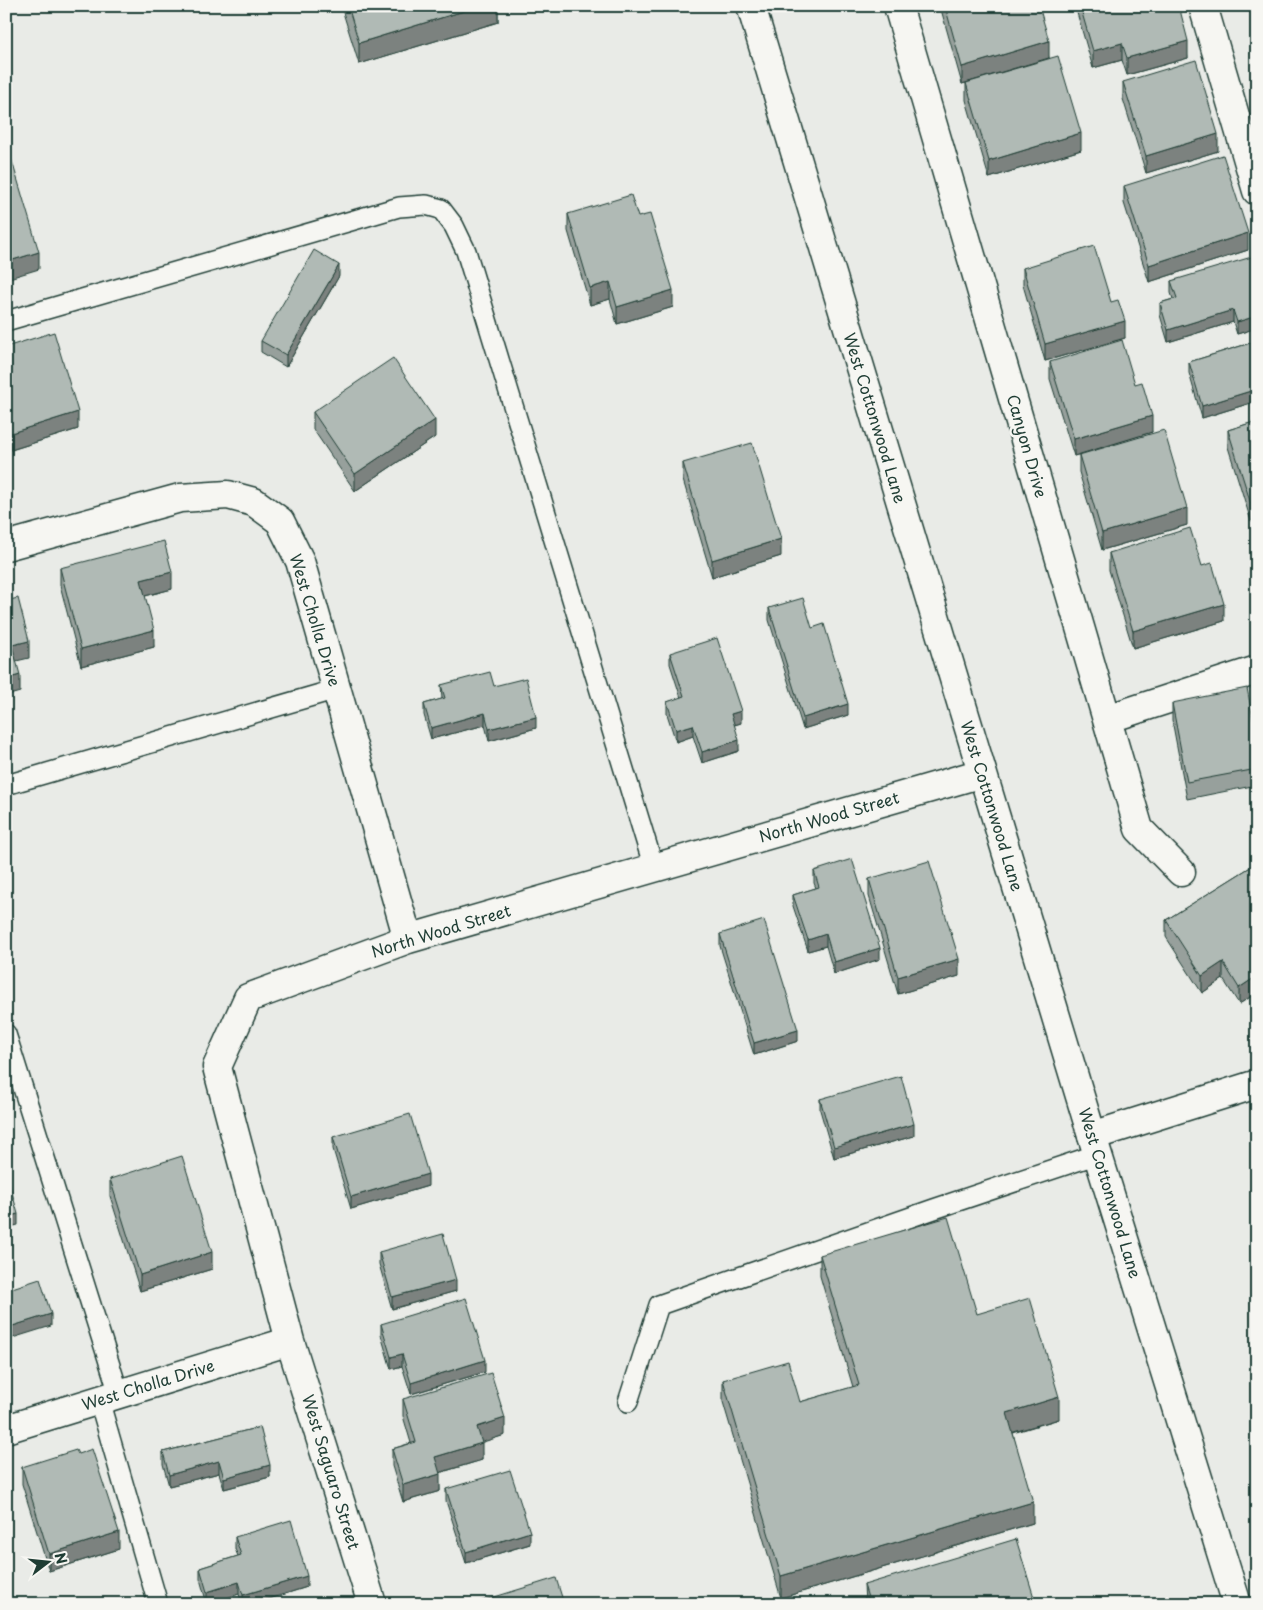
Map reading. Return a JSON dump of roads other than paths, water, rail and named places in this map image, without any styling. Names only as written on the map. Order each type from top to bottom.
[{"type":"street","name":"West Cottonwood Lane","points":[[751,6],[1095,1145],[1237,1604]]},
{"type":"street","name":"Canyon Drive","points":[[898,6],[1139,829],[1181,872]]},
{"type":"street","points":[[1203,6],[1257,191]]},
{"type":"street","name":"West Cholla Drive","points":[[6,546],[180,498],[228,494],[254,502],[280,521],[300,562],[408,939]]},
{"type":"street","points":[[1106,719],[1257,670]]},
{"type":"street","name":"North Wood Street","points":[[290,1341],[217,1067],[248,998],[408,939],[982,773]]},
{"type":"street","points":[[1095,1145],[1257,1084]]},
{"type":"street","name":"West Cholla Drive","points":[[6,1429],[290,1341]]},
{"type":"street","name":"West Saguaro Street","points":[[290,1341],[372,1604]]},
{"type":"lane","points":[[6,321],[399,207],[426,205],[441,209],[454,226],[466,251],[654,868]]},
{"type":"lane","points":[[6,785],[337,689]]},
{"type":"lane","points":[[6,1034],[109,1397],[158,1604]]},
{"type":"lane","points":[[628,1402],[658,1305],[934,1209],[1095,1145]]}]
